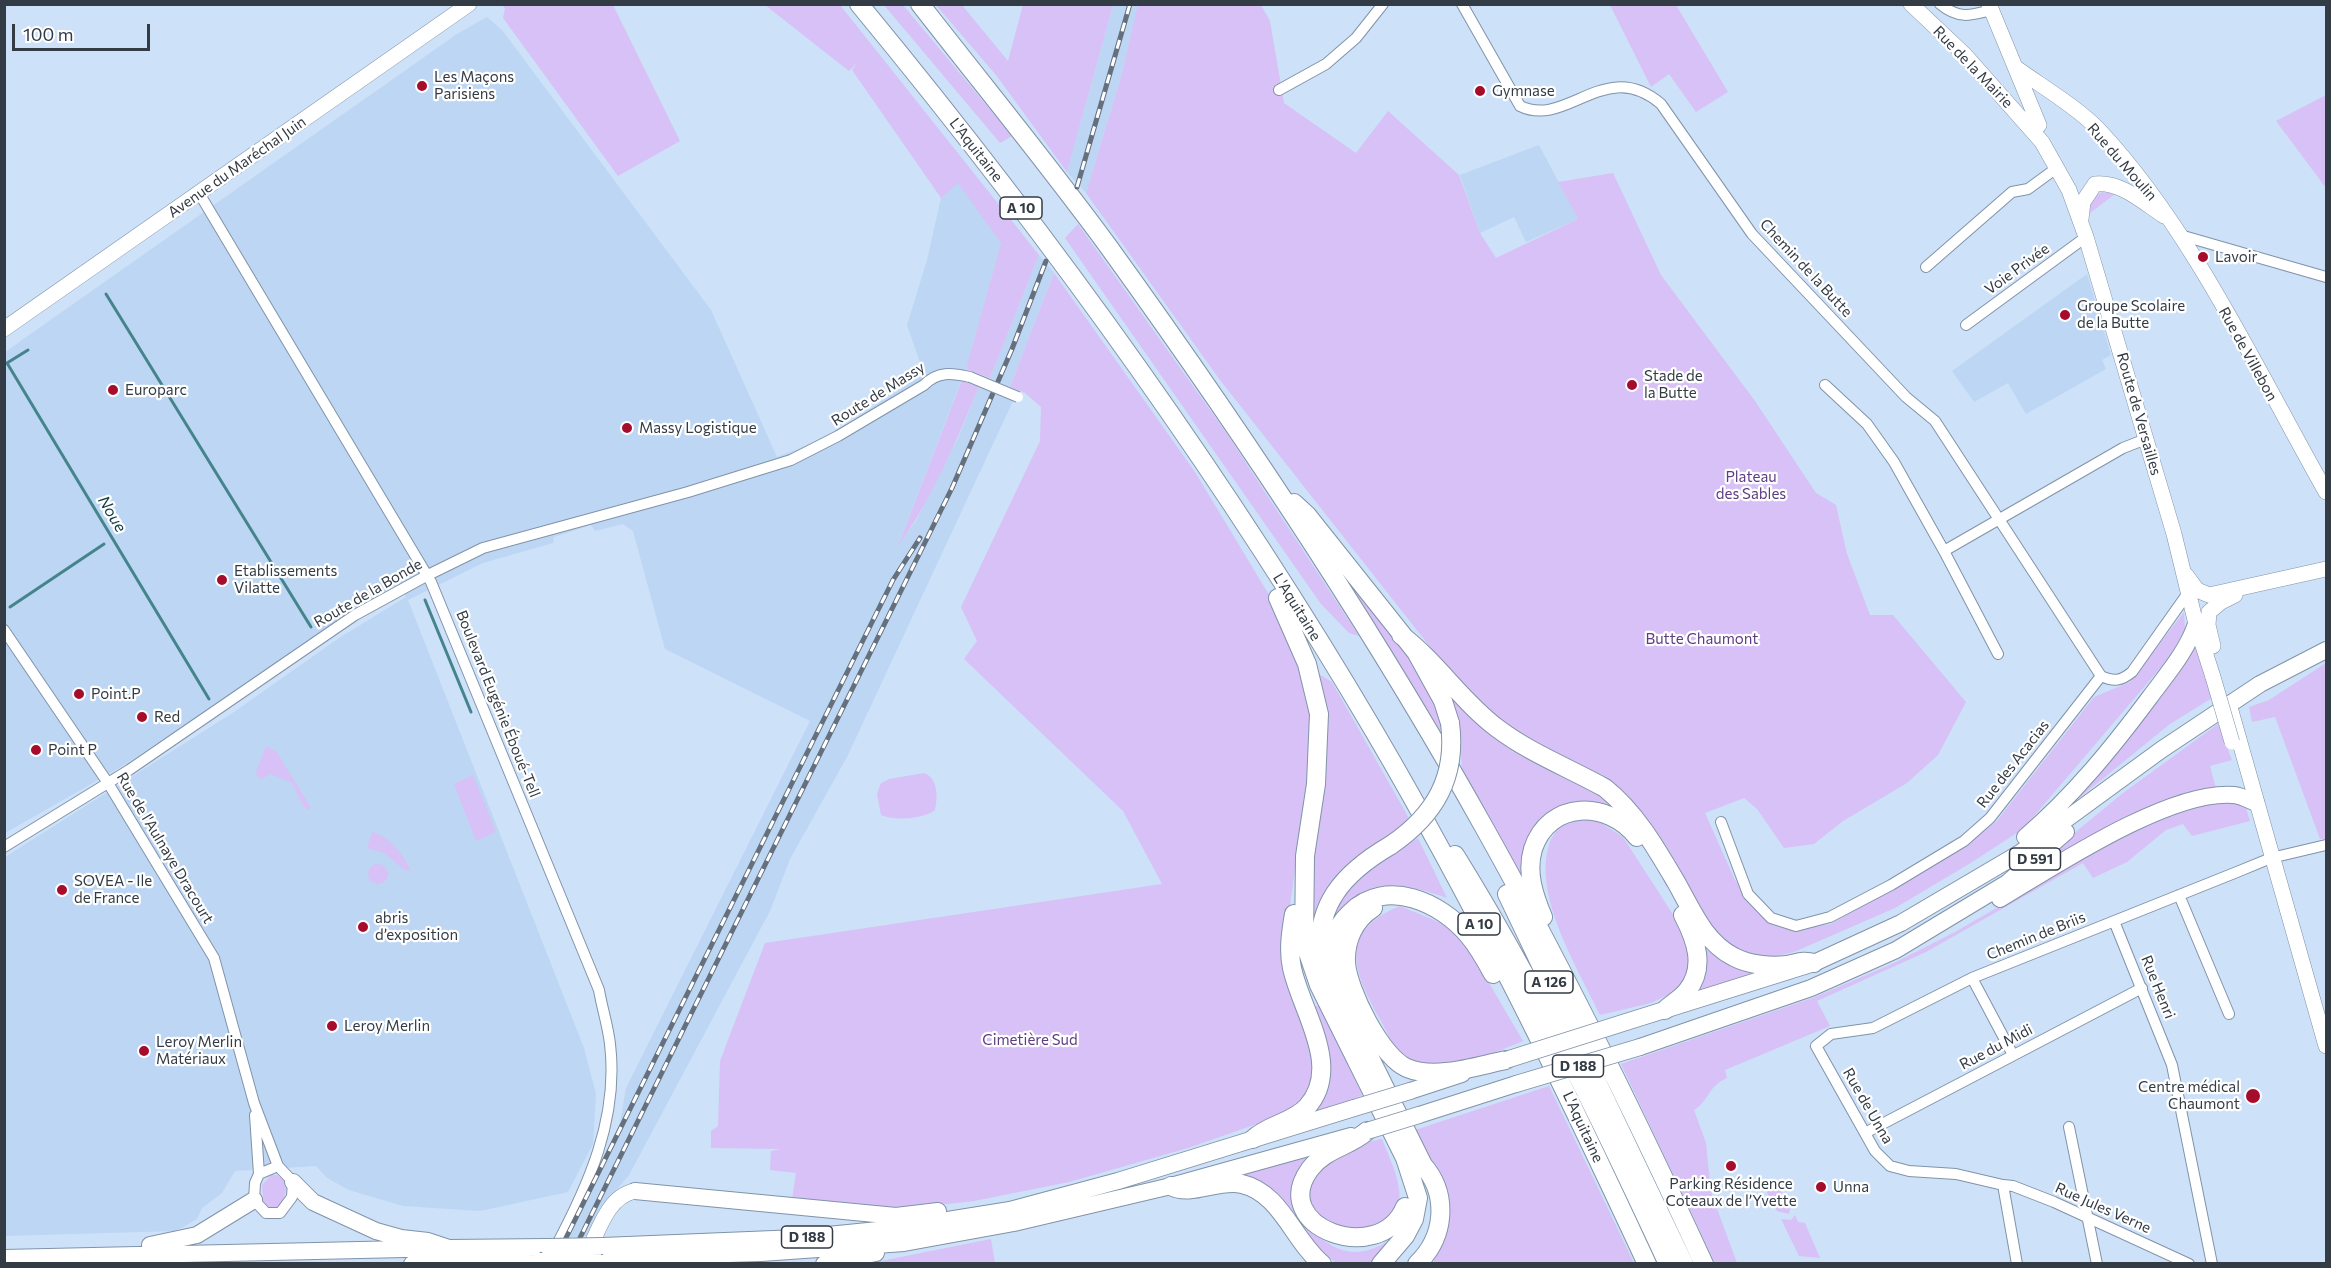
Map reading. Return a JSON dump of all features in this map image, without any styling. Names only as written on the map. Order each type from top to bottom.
[{"type":"highway","name":"L'Aquitaine","points":[[859,4],[951,117],[1075,280],[1173,418],[1254,539],[1389,757],[1534,1025],[1647,1263]]},
{"type":"highway","points":[[920,4],[1108,248],[1274,485],[1411,702],[1485,829],[1559,970],[1704,1263]]},
{"type":"highway","points":[[1274,485],[1307,515],[1401,635],[1433,680],[1450,723],[1450,767],[1442,792],[1420,822],[1344,879],[1335,891],[1322,921],[1319,951],[1322,968],[1346,1017],[1352,1022]]},
{"type":"highway","points":[[1254,539],[1259,565],[1287,613],[1302,648],[1319,714],[1316,784],[1305,856],[1303,926],[1309,959],[1319,985],[1405,1158],[1418,1198],[1414,1218],[1406,1236],[1381,1263]]},
{"type":"highway","points":[[1401,635],[1416,646],[1475,709],[1497,728],[1521,744],[1605,788],[1617,798],[1642,826],[1698,922],[1719,948],[1749,963],[1786,965],[1805,960],[1814,963]]},
{"type":"highway","name":"A 126","points":[[1411,702],[1500,880],[1684,1263]]},
{"type":"highway","name":"A 126","points":[[1389,757],[1414,789],[1507,941],[1609,1137],[1668,1263]]},
{"type":"highway","points":[[1559,970],[1554,944],[1533,890],[1530,862],[1533,848],[1541,834],[1563,816],[1582,810],[1608,813],[1630,827],[1646,850],[1688,925],[1697,949],[1699,960],[1696,976],[1687,992],[1665,1010]]},
{"type":"highway","points":[[1252,1139],[1263,1130],[1300,1113],[1309,1105],[1320,1083],[1322,1071],[1318,1044],[1298,991],[1290,949],[1300,873],[1305,856]]},
{"type":"highway","points":[[1417,1263],[1434,1242],[1441,1210],[1436,1184],[1423,1165],[1352,1022],[1331,966],[1331,948],[1336,933],[1351,912],[1369,899],[1382,895],[1416,899],[1437,909],[1469,936],[1524,1025],[1557,1085],[1567,1093]]},
{"type":"highway","points":[[1404,897],[1378,905],[1366,912],[1349,937],[1346,951],[1350,979],[1381,1044],[1404,1067],[1418,1072],[1433,1073],[1506,1060]]},
{"type":"highway","points":[[1367,1131],[1357,1140],[1327,1152],[1308,1172],[1304,1183],[1302,1203],[1311,1226],[1329,1242],[1351,1247],[1374,1244],[1390,1234],[1401,1219],[1407,1188],[1388,1139],[1384,1119]]},
{"type":"highway","points":[[1394,1263],[1414,1241],[1422,1224],[1427,1190],[1423,1165]]},
{"type":"highway","points":[[1171,1186],[1179,1191],[1234,1182],[1252,1187],[1270,1199],[1309,1250],[1322,1263]]},
{"type":"main road","name":"Avenue du Maréchal Juin","points":[[4,329],[469,4]]},
{"type":"main road","name":"Rue de la Mairie","points":[[1911,4],[1965,55],[2033,131]]},
{"type":"main road","name":"Route de Versailles","points":[[1990,7],[2039,125],[2033,131],[2058,167],[2081,219],[2186,576],[2196,624],[2231,711],[2236,739]]},
{"type":"main road","name":"Rue du Moulin","points":[[2015,67],[2097,128],[2154,195],[2166,218]]},
{"type":"main road","points":[[2081,219],[2087,193],[2095,184],[2104,183],[2128,192],[2166,218]]},
{"type":"main road","name":"Rue de Villebon","points":[[2166,218],[2179,235],[2326,492]]},
{"type":"main road","points":[[2186,576],[2197,590],[2209,595],[2326,568]]},
{"type":"main road","points":[[2217,675],[2208,625],[2209,612],[2221,602],[2256,585]]},
{"type":"main road","points":[[1974,881],[2063,804],[2093,770],[2176,662],[2196,624]]},
{"type":"main road","name":"D 591","points":[[1626,1022],[1814,963],[1901,923],[2020,853],[2162,750],[2260,684],[2326,650]]},
{"type":"main road","name":"Route de Versailles","points":[[2217,675],[2326,1046]]},
{"type":"main road","name":"D 591","points":[[1640,1047],[1811,988],[1896,950],[2007,883],[2162,750]]},
{"type":"main road","points":[[1896,950],[1907,951],[2056,866],[2134,824],[2175,806],[2210,797],[2235,795],[2256,804]]},
{"type":"main road","name":"D 188","points":[[593,1256],[898,1228],[1010,1210],[1118,1181],[1626,1022]]},
{"type":"main road","name":"D 188","points":[[412,1263],[545,1257],[761,1253],[904,1242],[1014,1223],[1171,1186],[1367,1131],[1640,1047]]},
{"type":"main road","points":[[293,1182],[313,1202],[341,1216],[385,1233],[428,1241],[449,1248]]},
{"type":"main road","points":[[593,1256],[614,1201],[626,1193],[635,1191],[896,1216],[990,1204],[1010,1210]]},
{"type":"main road","points":[[105,1256],[115,1247],[159,1245],[197,1235],[254,1200]]},
{"type":"main road","points":[[824,1263],[891,1250],[904,1242]]},
{"type":"main road","name":"D 188","points":[[4,1258],[449,1248],[545,1257]]},
{"type":"street","points":[[1279,90],[1326,64],[1356,38],[1383,4]]},
{"type":"street","name":"Chemin de la Butte","points":[[1462,4],[1520,106],[1551,109],[1610,88],[1631,87],[1647,92],[1661,104],[1676,122],[1752,234],[1906,397],[1935,421],[1999,521]]},
{"type":"street","points":[[1940,4],[1950,12],[1965,18],[1990,7]]},
{"type":"street","points":[[1926,267],[2012,192],[2028,189],[2058,167]]},
{"type":"street","name":"Boulevard Eugénie Éboué-Tell","points":[[199,193],[428,575],[599,990],[610,1045],[610,1110],[601,1144],[565,1230],[545,1257]]},
{"type":"street","points":[[2179,235],[2326,277]]},
{"type":"street","name":"Voie Privée","points":[[1966,325],[2086,237]]},
{"type":"street","name":"Route de Massy","points":[[791,460],[838,436],[924,385],[933,375],[947,373],[970,377],[1018,397]]},
{"type":"street","points":[[1825,385],[1867,424],[1894,462],[1998,654]]},
{"type":"street","points":[[1944,551],[2123,448],[2146,439]]},
{"type":"street","name":"Route de la Bonde","points":[[4,847],[108,783],[355,615],[428,575],[483,548],[718,483],[791,460]]},
{"type":"street","points":[[1999,521],[2100,676],[2112,681],[2124,679],[2132,672],[2188,593]]},
{"type":"street","name":"Rue de l'Aulnaye Dracourt","points":[[4,630],[108,783],[214,958],[254,1103],[278,1166]]},
{"type":"street","name":"Rue des Acacias","points":[[1721,822],[1748,894],[1771,918],[1796,926],[1830,917],[1891,885],[1964,842],[1981,826],[2100,676]]},
{"type":"street","name":"Chemin de Briis","points":[[1816,1046],[1831,1034],[1874,1028],[1972,978],[2271,858],[2326,845]]},
{"type":"street","points":[[2179,895],[2229,1014]]},
{"type":"street","name":"Rue Henri","points":[[2114,921],[2172,1065],[2212,1263]]},
{"type":"street","points":[[1972,978],[2013,1056]]},
{"type":"street","name":"Rue du Midi","points":[[1865,1133],[2142,988]]},
{"type":"street","name":"Rue de Unna","points":[[1816,1046],[1875,1151],[1890,1166],[1909,1171],[1956,1174],[2003,1185]]},
{"type":"street","name":"Rue de l'Aulnaye Dracourt","points":[[254,1103],[259,1174]]},
{"type":"street","points":[[2069,1127],[2097,1263]]},
{"type":"street","points":[[278,1166],[293,1182],[292,1197],[279,1213],[266,1213],[254,1200],[255,1183],[259,1174],[278,1166]]},
{"type":"street","points":[[2003,1185],[2017,1263]]},
{"type":"street","name":"Rue Jules Verne","points":[[2003,1185],[2013,1186],[2189,1263]]},
{"type":"shaded area","points":[[1113,5],[1138,5],[1121,77],[1086,193],[1067,172]]},
{"type":"shaded area","points":[[487,17],[502,30],[711,310],[777,457],[823,439],[924,374],[907,325],[927,260],[941,198],[958,182],[1002,240],[968,363],[899,543],[916,521],[958,438],[979,387],[1013,401],[847,757],[790,859],[770,911],[629,1175],[612,1195],[590,1236],[566,1237],[620,1123],[626,1088],[810,721],[665,649],[633,531],[623,524],[595,531],[591,525],[554,537],[553,543],[483,563],[408,600],[584,1048],[596,1094],[593,1144],[568,1192],[480,1211],[403,1206],[349,1190],[327,1178],[316,1166],[235,1171],[222,1193],[202,1208],[197,1219],[176,1231],[5,1236],[5,857],[234,712],[339,638],[406,597],[398,583],[121,767],[5,833],[5,352],[457,34]]},
{"type":"shaded area","points":[[1539,145],[1578,219],[1526,242],[1514,217],[1480,233],[1460,175]]},
{"type":"shaded area","points":[[1039,255],[1054,273],[1010,387],[990,378]]},
{"type":"shaded area","name":"Groupe Scolaire de la Butte","points":[[2087,274],[2111,355],[2102,360],[2106,369],[2026,414],[2008,383],[1974,402],[1952,371]]},
{"type":"green space","name":"Butte Chaumont","points":[[1138,4],[1261,5],[1270,21],[1284,103],[1356,153],[1388,111],[1459,175],[1480,233],[1496,258],[1578,219],[1558,182],[1613,173],[1661,275],[1755,401],[1816,493],[1836,505],[1847,554],[1870,615],[1893,615],[1966,702],[1938,755],[1907,783],[1843,821],[1814,844],[1784,848],[1757,809],[1744,798],[1705,813],[1735,880],[1767,921],[1791,930],[1831,924],[1930,868],[1996,822],[2094,697],[2130,682],[2184,612],[2185,629],[2168,659],[2023,829],[1969,864],[1895,908],[1794,952],[1764,959],[1723,945],[1624,792],[1524,736],[1487,711],[1442,662],[1220,380],[1086,193],[1121,77]]},
{"type":"green space","points":[[502,5],[613,5],[680,141],[618,176],[503,18],[505,8]]},
{"type":"green space","points":[[765,5],[840,5],[1039,255],[990,378],[966,369],[1001,243],[958,183],[941,198],[852,70],[857,63],[849,71]]},
{"type":"green space","points":[[884,5],[903,5],[1012,136],[1000,143]]},
{"type":"green space","points":[[936,5],[962,5],[1008,61],[1023,5],[1113,5],[1067,172],[996,75]]},
{"type":"green space","points":[[1610,5],[1676,5],[1728,92],[1696,112],[1669,74],[1651,87]]},
{"type":"green space","points":[[2326,95],[2326,188],[2276,121]]},
{"type":"green space","points":[[2102,192],[2115,194],[2090,213],[2091,199]]},
{"type":"green space","points":[[1078,224],[1227,434],[1359,636],[1349,633],[1321,604],[1065,238]]},
{"type":"green space","name":"Cimetière Sud","points":[[1054,273],[1195,472],[1277,608],[1310,700],[1313,739],[1289,913],[1315,1050],[1313,1090],[1294,1111],[1188,1148],[1069,1182],[974,1201],[931,1206],[887,1207],[792,1200],[796,1173],[770,1170],[771,1151],[781,1149],[711,1148],[711,1131],[718,1126],[720,1061],[765,943],[1162,884],[1123,811],[964,659],[977,641],[961,607],[1040,441],[1041,407],[1025,393],[1010,387]]},
{"type":"green space","points":[[962,380],[979,387],[933,489],[898,546]]},
{"type":"green space","points":[[1340,568],[1394,633],[1437,699],[1444,737]]},
{"type":"green space","points":[[2195,642],[2212,698],[2170,724],[2069,806]]},
{"type":"green space","points":[[2326,663],[2326,839],[2320,839],[2275,717],[2252,722],[2249,707],[2269,700]]},
{"type":"green space","points":[[1319,674],[1332,682],[1411,822],[1353,864],[1314,953],[1310,894]]},
{"type":"green space","points":[[1442,682],[1587,783],[1632,821],[1589,802],[1573,802],[1561,806],[1551,814],[1544,825],[1522,878],[1462,772],[1460,734]]},
{"type":"green space","points":[[2218,724],[2232,760],[2210,766],[2217,792],[2033,867],[2123,793]]},
{"type":"green space","points":[[266,746],[276,751],[311,808],[309,810],[303,806],[291,782],[270,774],[262,779],[257,777],[256,772]]},
{"type":"green space","points":[[924,773],[929,775],[934,783],[937,794],[935,810],[909,818],[881,815],[877,794],[881,783],[889,779]]},
{"type":"green space","points":[[473,775],[496,832],[476,841],[454,784]]},
{"type":"green space","points":[[2236,802],[2246,808],[2250,821],[2192,836],[2183,824],[2166,830],[2127,862],[2093,878],[2083,863],[1926,952],[1817,1001],[1830,1026],[1725,1070],[1727,1078],[1716,1085],[1694,1110],[1706,1143],[1711,1192],[1737,1263],[1715,1263],[1621,1064],[1815,997],[1894,963],[1955,932],[2133,829],[2194,805]]},
{"type":"green space","points":[[1572,813],[1598,821],[1623,837],[1681,927],[1691,969],[1682,988],[1651,1003],[1600,1015],[1560,930],[1547,884],[1546,862],[1550,842],[1556,831]]},
{"type":"green space","points":[[372,832],[396,847],[411,871],[405,870],[384,853],[367,848]]},
{"type":"green space","points":[[1418,838],[1447,898],[1403,886],[1380,886],[1359,895],[1340,917],[1334,914],[1352,883],[1376,863]]},
{"type":"green space","points":[[378,864],[385,867],[388,874],[385,881],[378,884],[371,881],[368,874],[371,867]]},
{"type":"green space","points":[[1400,906],[1446,925],[1468,947],[1523,1041],[1468,1062],[1439,1066],[1412,1061],[1397,1049],[1371,1003],[1358,970],[1356,955],[1359,941],[1366,928],[1380,916]]},
{"type":"green space","points":[[1699,932],[1770,971],[1688,998]]},
{"type":"green space","points":[[1319,1005],[1362,1095],[1342,1105],[1309,1115],[1323,1084],[1328,1063],[1324,1041],[1312,1008]]},
{"type":"green space","points":[[1549,1086],[1634,1263],[1434,1263],[1434,1167],[1415,1130]]},
{"type":"green space","points":[[1382,1139],[1397,1177],[1400,1198],[1394,1215],[1378,1229],[1360,1240],[1310,1211],[1309,1189],[1314,1174],[1349,1146]]},
{"type":"green space","points":[[1318,1154],[1308,1163],[1309,1227],[1327,1243],[1345,1251],[1366,1251],[1388,1241],[1388,1249],[1374,1263],[1336,1263],[1237,1176]]},
{"type":"green space","points":[[271,1175],[277,1175],[288,1184],[283,1201],[276,1209],[267,1207],[263,1201],[262,1185]]},
{"type":"green space","points":[[1775,1179],[1790,1210],[1789,1214],[1777,1211],[1766,1191]]},
{"type":"green space","points":[[1795,1215],[1798,1222],[1805,1223],[1820,1258],[1799,1256],[1781,1219],[1791,1220]]},
{"type":"green space","points":[[991,1239],[995,1263],[866,1264]]},
{"type":"waterway","name":"Noue","points":[[106,294],[311,627]]},
{"type":"waterway","name":"Noue","points":[[28,350],[7,363],[209,699]]},
{"type":"waterway","name":"Noue","points":[[10,607],[104,544]]},
{"type":"waterway","name":"Noue","points":[[425,600],[471,712]]},
{"type":"railway","points":[[1077,187],[1130,4]]},
{"type":"railway","points":[[567,1264],[952,488],[1012,349],[1046,261]]},
{"type":"railway","points":[[553,1264],[893,580],[920,538]]},
{"type":"place","name":"Les Maçons Parisiens","points":[[422,86]]},
{"type":"place","name":"Gymnase","points":[[1480,91]]},
{"type":"place","name":"Lavoir","points":[[2203,257]]},
{"type":"place","name":"Groupe Scolaire de la Butte","points":[[2065,315]]},
{"type":"place","name":"Stade de la Butte","points":[[1632,385]]},
{"type":"place","name":"Europarc","points":[[113,390]]},
{"type":"place","name":"Massy Logistique","points":[[627,428]]},
{"type":"place","name":"Etablissements Vilatte","points":[[222,580]]},
{"type":"place","name":"Point.P","points":[[79,694]]},
{"type":"place","name":"Red","points":[[142,717]]},
{"type":"place","name":"Point P","points":[[36,750]]},
{"type":"place","name":"SOVEA - Ile de France","points":[[62,890]]},
{"type":"place","name":"abris d’exposition","points":[[363,927]]},
{"type":"place","name":"Leroy Merlin","points":[[332,1026]]},
{"type":"place","name":"Leroy Merlin Matériaux","points":[[144,1051]]},
{"type":"place","name":"Centre médical Chaumont","points":[[2253,1096]]},
{"type":"place","name":"Parking Résidence Coteaux de l’Yvette","points":[[1731,1166]]},
{"type":"place","name":"Unna","points":[[1821,1187]]},
{"type":"park label","name":"Plateau des Sables","points":[[1751,486]]}]
